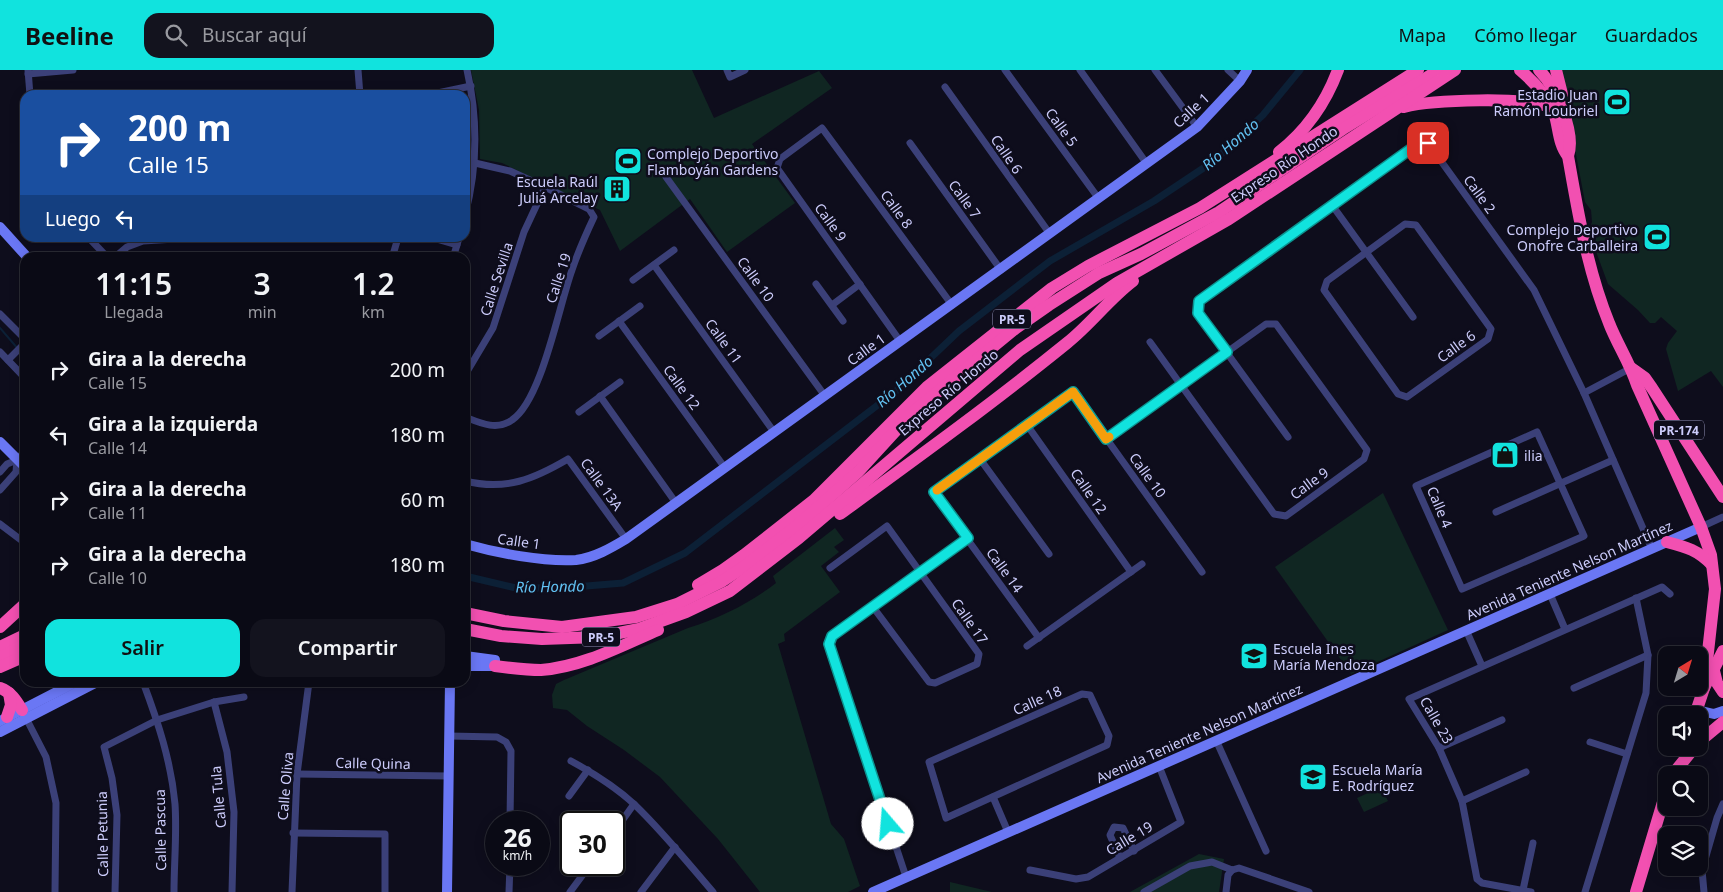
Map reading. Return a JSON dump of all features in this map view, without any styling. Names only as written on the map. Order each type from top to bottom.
[{"type":"highway","points":[[1238,184],[1248,174],[1281,150],[1309,122],[1328,94],[1338,70]]},
{"type":"highway","name":"Expreso Río Hondo","points":[[470,608],[527,618],[557,620],[597,617],[638,609],[682,593],[701,583],[744,555],[814,500],[927,387],[1052,288],[1102,258],[1175,222],[1418,70]]},
{"type":"highway","points":[[470,614],[504,621],[562,627],[636,618],[676,604],[721,582],[745,566],[798,524],[858,472],[912,413],[1016,328],[1048,305],[1099,273],[1142,254],[1219,212],[1343,130],[1439,70]]},
{"type":"highway","name":"Expreso Río Hondo","points":[[470,630],[501,636],[542,639],[607,636],[639,629],[670,618],[730,591],[799,538],[1020,350],[1117,283],[1229,219],[1455,70]]},
{"type":"highway","name":"PR-174","points":[[1520,70],[1540,74],[1553,87],[1556,106],[1571,148],[1568,156],[1581,228],[1594,278],[1609,323],[1631,368],[1636,385],[1711,555],[1715,590],[1708,652]]},
{"type":"highway","points":[[1395,109],[1434,102],[1522,101],[1556,106],[1562,96],[1556,70]]},
{"type":"highway","points":[[1522,101],[1532,94],[1540,74]]},
{"type":"highway","points":[[799,538],[837,515],[974,417],[1069,342],[1112,299],[1129,285],[1190,242]]},
{"type":"highway","name":"PR-174","points":[[1631,368],[1645,378],[1717,483],[1723,497]]},
{"type":"highway","points":[[470,620],[502,628],[542,631],[584,631],[637,622],[697,601],[724,586],[797,532],[954,400],[985,379]]},
{"type":"highway","points":[[1667,542],[1688,548],[1703,556],[1712,565]]},
{"type":"highway","points":[[495,663],[541,670],[581,662],[696,613],[717,602],[730,591]]},
{"type":"highway","points":[[0,627],[20,609]]},
{"type":"highway","points":[[1712,615],[1717,640],[1723,643]]},
{"type":"highway","points":[[0,648],[20,638]]},
{"type":"highway","points":[[0,658],[20,647]]},
{"type":"highway","name":"PR-174","points":[[1708,681],[1723,651]]},
{"type":"highway","points":[[0,667],[20,658]]},
{"type":"highway","points":[[0,674],[20,666]]},
{"type":"highway","points":[[1714,671],[1717,683],[1723,692]]},
{"type":"highway","points":[[5,691],[14,697],[24,714]]},
{"type":"highway","points":[[4,719],[11,706],[5,691]]},
{"type":"highway","points":[[1708,734],[1723,722]]},
{"type":"highway","points":[[1679,766],[1687,756]]},
{"type":"highway","points":[[1636,892],[1659,816]]},
{"type":"street","points":[[30,90],[28,72],[73,70]]},
{"type":"street","points":[[358,70],[360,90]]},
{"type":"street","points":[[467,70],[476,125],[475,163],[470,198]]},
{"type":"street","points":[[727,70],[730,77],[745,70]]},
{"type":"street","name":"Calle 5","points":[[1006,70],[1099,199]]},
{"type":"street","points":[[1080,70],[1147,164]]},
{"type":"street","points":[[1155,70],[1196,128]]},
{"type":"street","points":[[1228,70],[1240,81]]},
{"type":"street","name":"Calle 1","points":[[470,545],[509,555],[577,560],[600,554],[626,539],[1196,128],[1240,81],[1247,70]]},
{"type":"street","points":[[452,90],[471,86]]},
{"type":"street","name":"Calle 6","points":[[944,87],[1050,234]]},
{"type":"street","name":"Calle 9","points":[[822,128],[780,159],[777,168],[900,341]]},
{"type":"street","name":"Calle 8","points":[[822,128],[952,305]]},
{"type":"street","name":"Calle 7","points":[[910,143],[1001,270]]},
{"type":"street","name":"Calle 2","points":[[1227,352],[1198,313],[1199,301],[1419,143],[1428,143],[1534,290],[1584,393],[1652,548]]},
{"type":"street","name":"Calle 19","points":[[470,419],[498,426],[512,420],[523,408],[541,374],[572,269],[594,217],[590,209],[510,171],[475,163]]},
{"type":"street","name":"Calle 10","points":[[666,177],[825,396]]},
{"type":"street","name":"Calle Sevilla","points":[[470,367],[493,328],[524,232],[545,187]]},
{"type":"street","points":[[1332,205],[1413,317]]},
{"type":"street","name":"Calle 6","points":[[1405,224],[1416,225],[1491,329],[1488,339],[1407,397],[1398,394],[1324,290],[1327,281],[1366,252],[1405,224]]},
{"type":"street","points":[[0,227],[23,252]]},
{"type":"street","points":[[93,242],[102,252]]},
{"type":"street","points":[[121,252],[126,247],[143,242]]},
{"type":"street","points":[[633,280],[674,250]]},
{"type":"street","name":"Calle 11","points":[[654,265],[774,432]]},
{"type":"street","points":[[816,284],[843,321]]},
{"type":"street","points":[[832,305],[860,284]]},
{"type":"street","points":[[599,336],[640,306]]},
{"type":"street","points":[[0,314],[20,336]]},
{"type":"street","name":"Calle 12","points":[[619,321],[725,468]]},
{"type":"street","name":"Calle 9","points":[[1150,342],[1274,514],[1286,516],[1364,459],[1367,450],[1276,324],[1266,324],[1227,352]]},
{"type":"street","points":[[8,360],[20,347]]},
{"type":"street","points":[[0,352],[20,373]]},
{"type":"street","points":[[1106,439],[1227,352],[1288,438]]},
{"type":"street","points":[[1584,393],[1631,368]]},
{"type":"street","points":[[579,412],[620,382]]},
{"type":"street","name":"Calle 10","points":[[1027,425],[1073,392],[1202,572]]},
{"type":"street","points":[[600,396],[676,503]]},
{"type":"street","points":[[1027,425],[980,459],[1049,554]]},
{"type":"street","name":"Calle 12","points":[[1027,425],[1130,572]]},
{"type":"street","name":"Calle 4","points":[[1537,432],[1560,484],[1584,536],[1462,589],[1416,486],[1537,432]]},
{"type":"street","points":[[0,433],[20,458]]},
{"type":"street","points":[[0,442],[20,458]]},
{"type":"street","name":"Calle 13A","points":[[470,483],[490,485],[516,482],[542,474],[568,458],[626,539]]},
{"type":"street","name":"Calle 14","points":[[980,459],[934,492],[1039,638]]},
{"type":"street","points":[[1496,512],[1613,460]]},
{"type":"street","points":[[0,472],[7,464],[20,461]]},
{"type":"street","points":[[0,490],[16,472],[20,464]]},
{"type":"street","points":[[1700,527],[1723,517]]},
{"type":"street","points":[[0,524],[20,539]]},
{"type":"street","points":[[830,568],[887,526],[921,573]]},
{"type":"street","name":"Avenida Teniente Nelson Martínez","points":[[873,892],[1700,527]]},
{"type":"street","points":[[906,877],[829,644],[832,636],[968,538]]},
{"type":"street","points":[[1028,646],[1142,564]]},
{"type":"street","name":"Calle 17","points":[[873,607],[929,682],[936,683],[977,664],[979,654],[921,573]]},
{"type":"street","name":"Calle 23","points":[[1531,892],[1482,883],[1476,878],[1462,801],[1439,748],[1408,699],[1662,587],[1670,594]]},
{"type":"street","points":[[1550,594],[1566,629]]},
{"type":"street","points":[[1585,892],[1646,693],[1648,655],[1636,598]]},
{"type":"street","points":[[1466,630],[1482,666]]},
{"type":"street","points":[[1574,688],[1648,655]]},
{"type":"street","points":[[470,657],[495,663]]},
{"type":"street","points":[[470,666],[495,663]]},
{"type":"street","points":[[0,732],[24,714],[68,687]]},
{"type":"street","points":[[4,719],[24,714],[86,687]]},
{"type":"street","name":"Calle Pascua","points":[[145,687],[157,720],[169,763],[175,806],[174,892]]},
{"type":"street","name":"Calle Oliva","points":[[292,892],[297,774],[308,687]]},
{"type":"street","points":[[447,892],[450,687]]},
{"type":"street","name":"Calle 18","points":[[1082,694],[1090,695],[1109,736],[1108,745],[992,797],[946,818],[928,762],[1082,694]]},
{"type":"street","points":[[157,720],[214,702],[244,697]]},
{"type":"street","name":"Calle Tula","points":[[214,702],[227,752],[234,812],[232,892]]},
{"type":"street","points":[[1708,714],[1723,711]]},
{"type":"street","points":[[24,714],[46,757],[56,803],[55,892]]},
{"type":"street","name":"Calle Petunia","points":[[115,892],[117,815],[112,778],[104,747],[157,720]]},
{"type":"street","points":[[1439,748],[1502,720]]},
{"type":"street","points":[[449,736],[497,737],[506,742],[511,751],[510,811]]},
{"type":"street","points":[[1216,740],[1266,851]]},
{"type":"street","points":[[1590,742],[1628,754]]},
{"type":"street","points":[[571,761],[588,770],[634,804],[675,847],[713,892]]},
{"type":"street","name":"Calle 19","points":[[1030,870],[1076,879],[1088,876],[1181,822],[1159,766]]},
{"type":"street","points":[[569,796],[588,770]]},
{"type":"street","points":[[1462,801],[1526,772]]},
{"type":"street","name":"Calle Quina","points":[[297,774],[449,776]]},
{"type":"street","points":[[992,797],[1008,832]]},
{"type":"street","points":[[625,817],[634,804]]},
{"type":"street","points":[[1704,892],[1702,870],[1723,804]]},
{"type":"street","points":[[1120,858],[1110,835],[1114,827],[1123,828],[1134,850]]},
{"type":"street","points":[[293,833],[385,834],[385,892]]},
{"type":"street","points":[[1522,890],[1533,843]]},
{"type":"street","points":[[641,892],[675,847]]},
{"type":"street","points":[[1144,892],[1190,866],[1212,862],[1232,870]]},
{"type":"street","points":[[1226,892],[1228,875],[1232,870],[1238,868],[1290,889],[1310,892]]},
{"type":"street","points":[[509,892],[510,876]]},
{"type":"street","points":[[570,892],[582,876]]},
{"type":"green space","name":"Complejo Deportivo Flamboyán Gardens","points":[[471,70],[692,70],[714,118],[819,71],[832,88],[752,144],[795,203],[727,252],[690,199],[620,251],[600,210],[502,163],[480,159],[479,110]]},
{"type":"green space","name":"Complejo Deportivo Onofre Carballeira","points":[[1560,70],[1723,70],[1723,387],[1711,371],[1678,391],[1666,349],[1677,331],[1661,317],[1655,323],[1650,323],[1608,284],[1594,246],[1590,227],[1592,222],[1591,210],[1585,202]]},
{"type":"green space","points":[[1383,493],[1448,630],[1351,674],[1275,567]]},
{"type":"green space","points":[[835,528],[844,540],[834,547],[839,552],[821,566],[840,592],[784,634],[785,641],[778,644],[831,824],[844,839],[860,886],[848,892],[760,892],[718,839],[660,777],[567,710],[553,708],[552,695],[556,684],[564,680],[688,628],[712,620],[745,603],[776,583],[773,576]]},
{"type":"green space","points":[[1381,787],[1388,801],[1364,812],[1357,798]]},
{"type":"green space","points":[[1199,854],[1224,859],[1219,892],[1130,892]]},
{"type":"green space","points":[[950,882],[992,892],[950,892]]},
{"type":"waterway","name":"Río Hondo","points":[[470,577],[516,588],[562,588],[623,583],[685,553],[896,391],[959,331],[1050,261],[1154,201],[1214,161],[1263,115],[1300,70]]},
{"type":"waterway","points":[[0,328],[20,351]]},
{"type":"slow traffic","points":[[937,490],[1073,392],[1106,439],[1109,437]]},
{"type":"place","name":"Estadio Juan Ramón Loubriel","points":[[1617,102]]},
{"type":"place","name":"Complejo Deportivo Flamboyán Gardens","points":[[628,161]]},
{"type":"place","name":"Escuela Raúl Juliá Arcelay","points":[[617,189]]},
{"type":"place","name":"Complejo Deportivo Onofre Carballeira","points":[[1657,237]]},
{"type":"place","name":"ilia","points":[[1505,455]]},
{"type":"place","name":"Escuela Ines María Mendoza","points":[[1254,656]]},
{"type":"place","name":"Escuela María E. Rodríguez","points":[[1313,777]]},
{"type":"route","points":[[888,824],[829,644],[832,636],[968,538],[934,492],[1073,392],[1106,439],[1227,352],[1198,313],[1199,301],[1419,143],[1428,143]]}]
